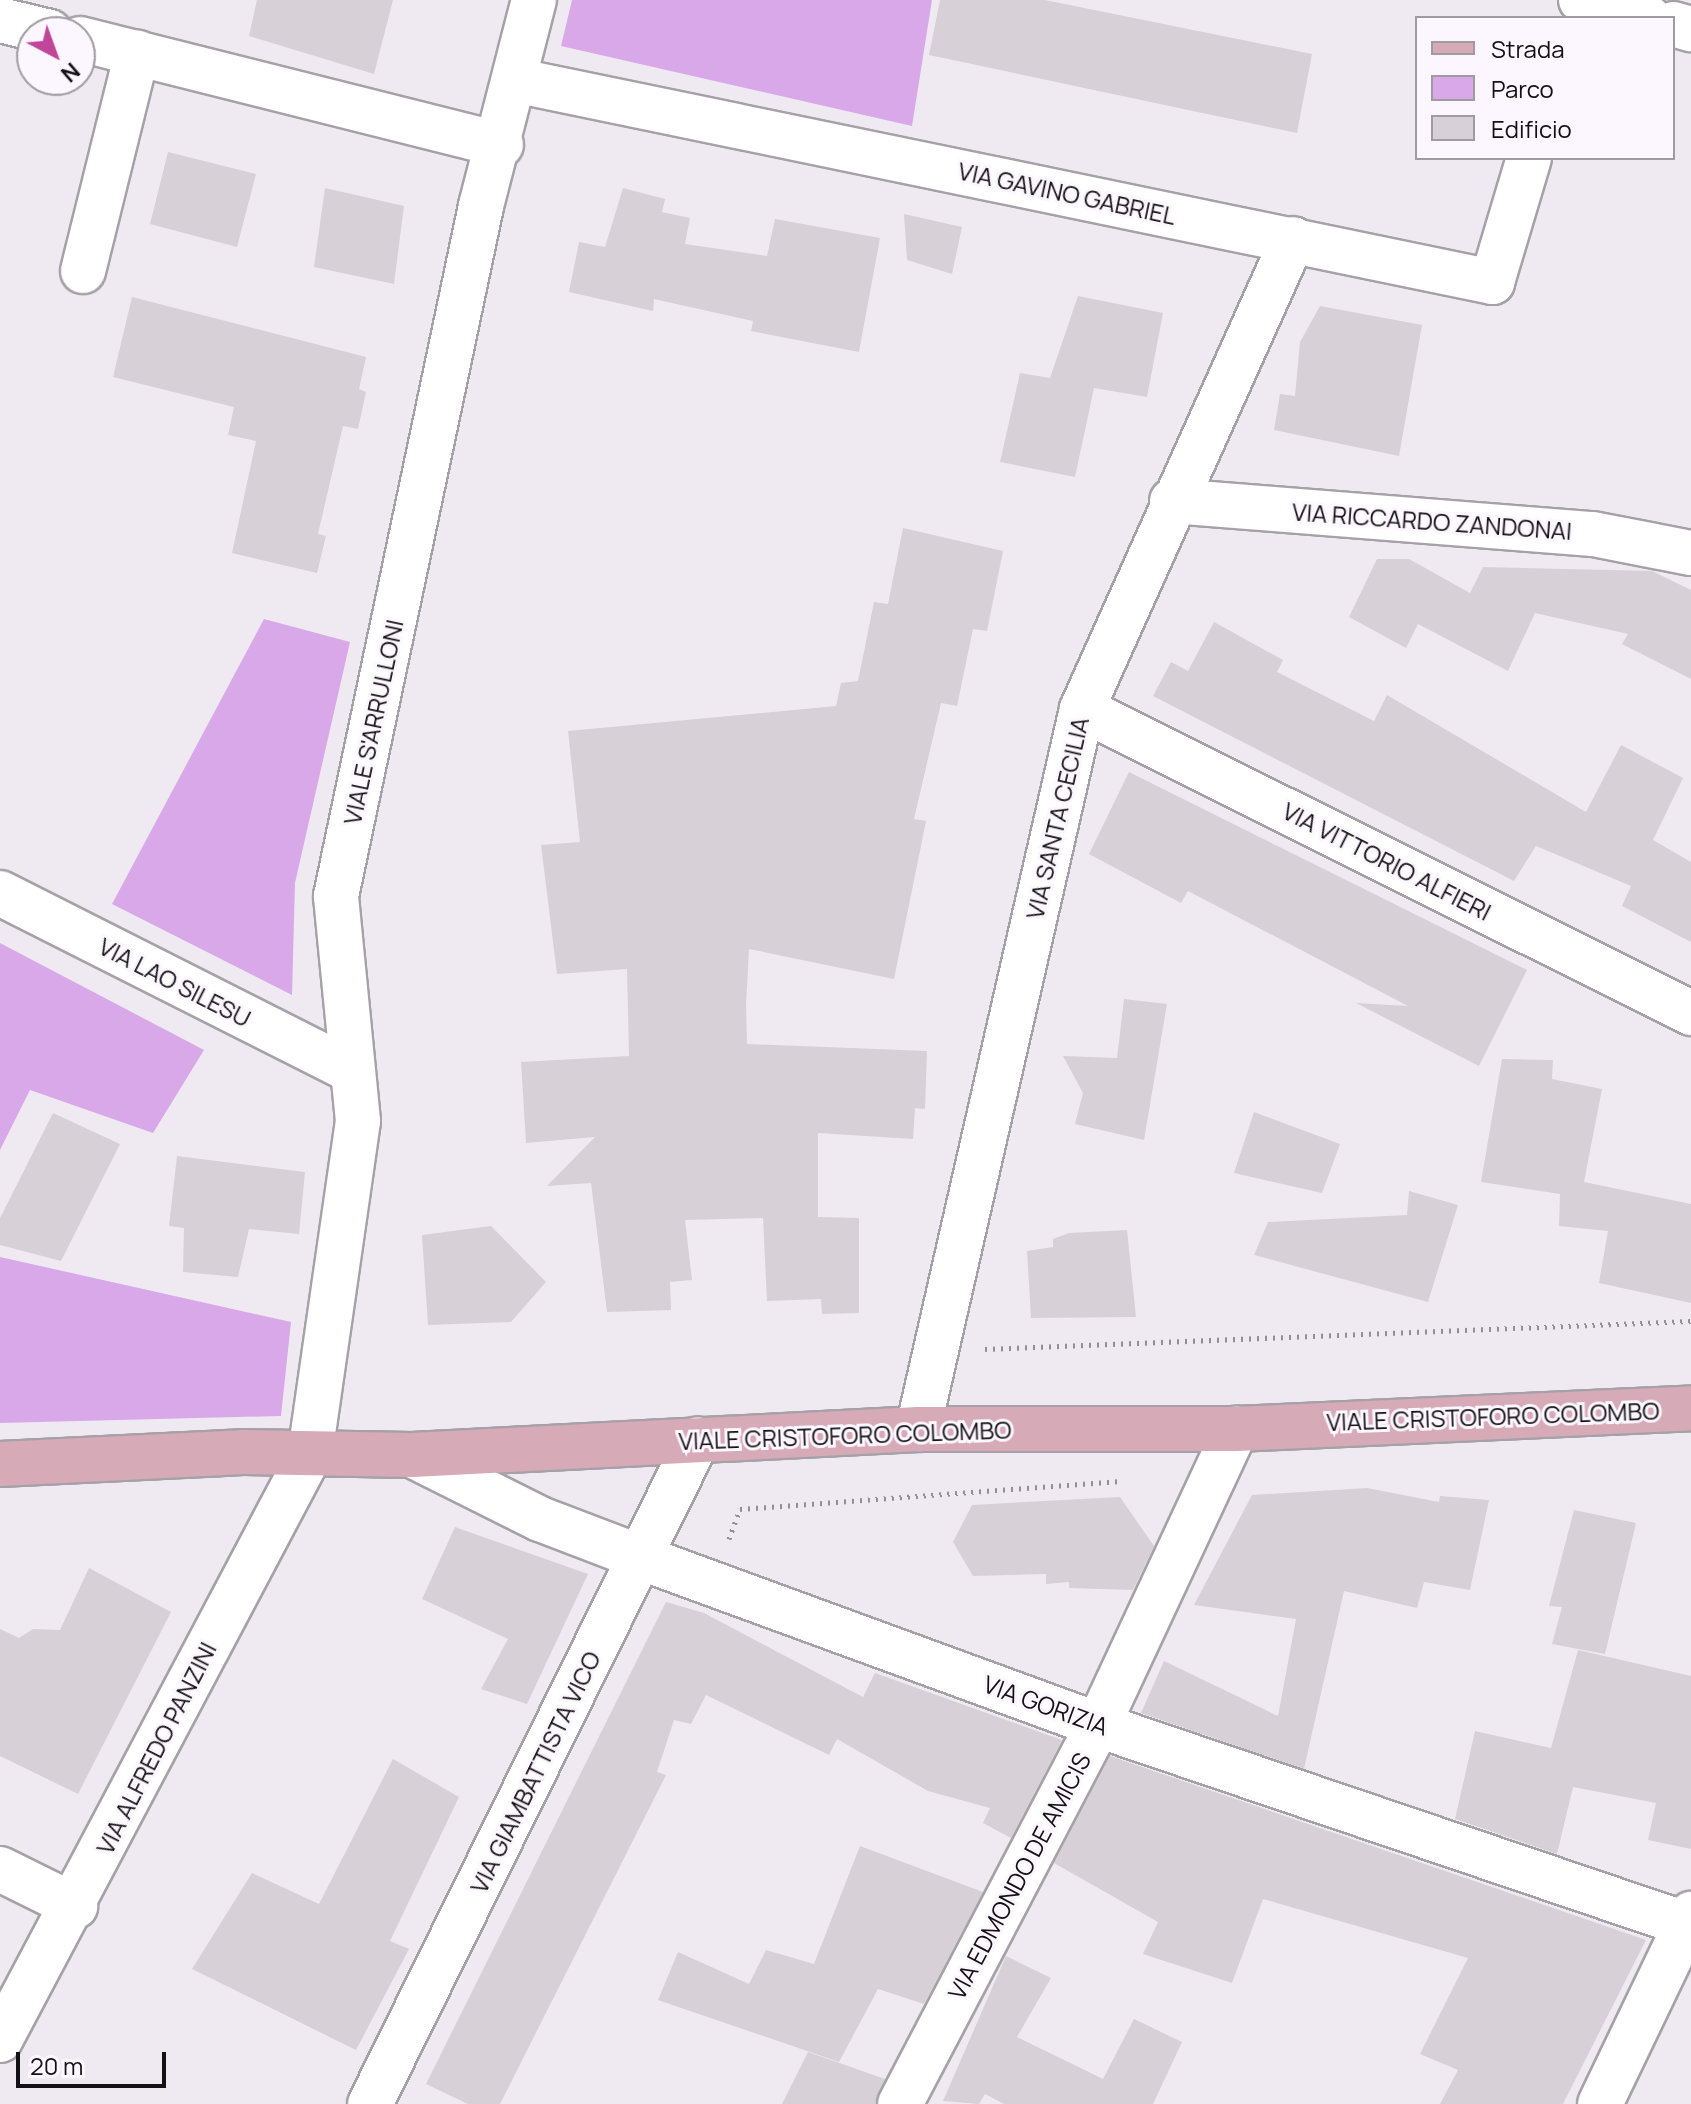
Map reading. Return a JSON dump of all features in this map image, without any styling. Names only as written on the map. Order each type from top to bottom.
[{"type":"main road","name":"VIALE CRISTOFORO COLOMBO","points":[[0,1464],[310,1454],[412,1455],[918,1429],[1236,1429],[1691,1408]]},
{"type":"street","name":"VIALE S'ARRULLONI","points":[[310,1454],[358,1121],[350,1070],[336,896],[481,206],[501,145],[534,0]]},
{"type":"street","points":[[1579,0],[1641,16]]},
{"type":"street","points":[[96,43],[501,145]]},
{"type":"street","points":[[83,271],[137,53]]},
{"type":"street","name":"VIA GAVINO GABRIEL","points":[[514,80],[1492,282],[1528,160]]},
{"type":"street","name":"VIA SANTA CECILIA","points":[[918,1429],[1082,709],[1172,501],[1293,239]]},
{"type":"street","name":"VIA RICCARDO ZANDONAI","points":[[1172,501],[1593,534],[1691,553]]},
{"type":"street","name":"VIA VITTORIO ALFIERI","points":[[1082,709],[1691,1013]]},
{"type":"street","name":"VIA LAO SILESU","points":[[0,893],[350,1070]]},
{"type":"street","name":"VIA EDMONDO DE AMICIS","points":[[904,2103],[1098,1725],[1236,1429]]},
{"type":"street","name":"VIA GIAMBATTISTA VICO","points":[[370,2104],[642,1558],[698,1439]]},
{"type":"street","name":"VIA ALFREDO PANZINI","points":[[0,2040],[75,1906],[310,1454]]},
{"type":"street","name":"VIA GORIZIA","points":[[412,1455],[540,1519],[1098,1725],[1689,1922]]},
{"type":"street","points":[[0,1869],[75,1906]]},
{"type":"street","points":[[1600,2104],[1689,1922]]},
{"type":"path","points":[[936,1351],[1691,1321]]},
{"type":"path","points":[[724,1553],[740,1509],[1138,1480]]},
{"type":"green space","points":[[572,0],[932,0],[912,126],[561,46]]},
{"type":"green space","points":[[264,619],[350,642],[295,883],[292,995],[112,904]]},
{"type":"green space","points":[[0,943],[204,1050],[153,1133],[30,1090],[0,1150]]},
{"type":"green space","points":[[0,1257],[291,1322],[281,1416],[0,1423]]},
{"type":"building","points":[[257,0],[393,0],[374,74],[249,36]]},
{"type":"building","points":[[940,0],[1045,0],[1312,54],[1297,133],[929,55]]},
{"type":"building","points":[[168,152],[256,174],[237,247],[150,224]]},
{"type":"building","points":[[325,188],[404,206],[394,284],[314,267]]},
{"type":"building","points":[[623,188],[665,199],[662,212],[690,218],[685,244],[767,256],[775,219],[880,238],[859,352],[751,331],[753,321],[654,299],[653,311],[569,292],[579,242],[605,247]]},
{"type":"building","points":[[904,214],[962,227],[952,274],[907,260]]},
{"type":"building","points":[[1078,296],[1163,313],[1147,397],[1094,388],[1075,477],[1000,462],[1020,373],[1050,378]]},
{"type":"building","points":[[132,297],[366,357],[359,389],[366,392],[358,429],[343,426],[318,534],[326,536],[317,573],[232,553],[256,441],[228,435],[234,407],[113,377]]},
{"type":"building","points":[[1320,306],[1422,325],[1399,456],[1274,430],[1280,394],[1295,396],[1300,342]]},
{"type":"building","points":[[903,528],[1003,551],[987,631],[973,629],[957,706],[941,703],[914,819],[926,821],[894,979],[749,949],[747,1044],[927,1051],[925,1109],[915,1108],[913,1139],[818,1133],[818,1217],[859,1218],[859,1313],[822,1314],[821,1299],[767,1301],[763,1218],[685,1220],[692,1280],[670,1282],[671,1310],[607,1312],[591,1183],[547,1186],[595,1137],[526,1143],[521,1062],[629,1056],[627,969],[557,974],[541,845],[580,842],[568,731],[836,706],[841,683],[858,681],[874,602],[888,604]]},
{"type":"building","points":[[1377,559],[1409,559],[1470,593],[1483,567],[1652,571],[1691,590],[1691,679],[1622,644],[1628,634],[1535,613],[1508,671],[1418,624],[1406,648],[1349,617]]},
{"type":"building","points":[[1214,622],[1283,660],[1277,672],[1374,721],[1387,695],[1586,812],[1621,745],[1683,778],[1653,840],[1691,862],[1691,942],[1622,906],[1631,886],[1536,846],[1514,881],[1153,696],[1171,662],[1188,671]]},
{"type":"building","points":[[1129,772],[1527,970],[1479,1066],[1356,1003],[1408,1006],[1188,891],[1181,903],[1089,854]]},
{"type":"building","points":[[1124,999],[1167,1004],[1144,1140],[1075,1124],[1083,1093],[1063,1056],[1117,1058]]},
{"type":"building","points":[[1502,1059],[1553,1060],[1552,1079],[1602,1089],[1584,1182],[1691,1204],[1691,1303],[1599,1283],[1608,1231],[1559,1226],[1560,1194],[1481,1182]]},
{"type":"building","points":[[1254,1112],[1340,1144],[1322,1193],[1234,1173]]},
{"type":"building","points":[[53,1113],[120,1144],[61,1261],[0,1245],[0,1218]]},
{"type":"building","points":[[177,1156],[305,1172],[299,1234],[249,1229],[238,1277],[183,1272],[184,1228],[169,1226]]},
{"type":"building","points":[[1409,1191],[1458,1205],[1428,1302],[1254,1255],[1268,1222],[1407,1215]]},
{"type":"building","points":[[491,1226],[546,1282],[511,1322],[428,1325],[422,1235]]},
{"type":"building","points":[[1127,1230],[1136,1317],[1031,1318],[1027,1251],[1053,1247],[1053,1239],[1069,1233]]},
{"type":"building","points":[[1367,1488],[1439,1502],[1440,1496],[1489,1500],[1470,1590],[1424,1582],[1417,1608],[1344,1591],[1304,1769],[1141,1713],[1164,1661],[1278,1716],[1296,1619],[1194,1605],[1252,1495]]},
{"type":"building","points":[[1120,1497],[1154,1546],[1133,1590],[1069,1588],[1069,1582],[1046,1584],[1046,1574],[973,1576],[953,1542],[972,1505]]},
{"type":"building","points":[[1574,1510],[1636,1523],[1605,1654],[1552,1644],[1562,1607],[1549,1606]]},
{"type":"building","points":[[455,1527],[588,1574],[527,1704],[481,1689],[508,1639],[422,1599]]},
{"type":"building","points":[[89,1568],[171,1612],[78,1794],[0,1756],[0,1629],[19,1638],[33,1629],[60,1630]]},
{"type":"building","points":[[666,1602],[704,1613],[863,1697],[875,1673],[1062,1740],[1011,1838],[983,1823],[990,1808],[928,1791],[837,1739],[829,1755],[706,1695],[691,1724],[674,1720],[657,1772],[666,1775],[500,2104],[468,2104],[426,2084]]},
{"type":"building","points":[[1578,1650],[1691,1676],[1691,1849],[1648,1840],[1656,1803],[1573,1787],[1557,1854],[1455,1819],[1475,1731],[1551,1748]]},
{"type":"building","points":[[1110,1756],[1646,1940],[1563,2104],[1440,2104],[1458,2070],[1420,2054],[1468,1958],[1263,1899],[1232,1983],[1143,1954],[1158,1922],[1054,1863]]},
{"type":"building","points":[[393,1759],[459,1797],[390,1941],[409,1949],[356,2050],[192,1969],[252,1873],[319,1904]]},
{"type":"building","points":[[860,1846],[983,1892],[924,2004],[878,1989],[839,2062],[658,2000],[678,1952],[749,1984],[766,1950],[814,1964]]},
{"type":"building","points":[[1006,1956],[1051,1978],[1017,2037],[1103,2079],[1134,2019],[1182,2042],[1153,2104],[1004,2104],[985,2094],[979,2104],[943,2101]]},
{"type":"building","points":[[808,2052],[885,2079],[875,2104],[782,2104]]}]
